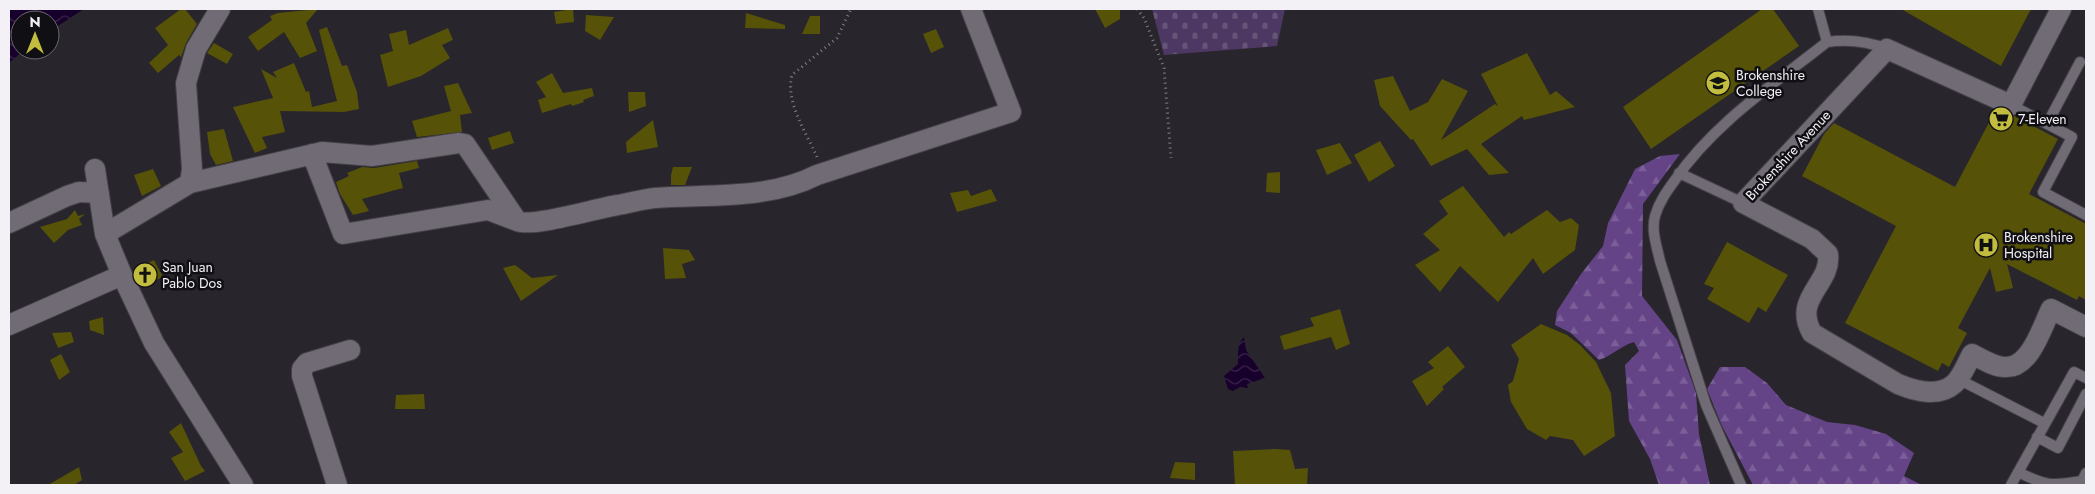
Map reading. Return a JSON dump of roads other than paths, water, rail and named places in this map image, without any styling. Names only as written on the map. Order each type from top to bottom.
[{"type":"street","points":[[190,183],[192,169],[186,83],[196,49],[220,9]]},
{"type":"street","points":[[312,154],[343,234],[488,210],[523,224],[654,198],[746,193],[795,184],[1011,112],[971,9]]},
{"type":"street","points":[[1887,49],[2011,105],[2061,9]]},
{"type":"street","name":"Brokenshire Avenue","points":[[1887,49],[1743,203],[1812,239],[1828,254],[1827,271],[1812,294],[1807,311],[1809,327],[1812,333],[1898,384],[1911,389],[1935,391],[1954,384],[1958,379]]},
{"type":"street","points":[[105,234],[190,183],[322,152],[372,156],[459,143],[468,147],[517,221]]},
{"type":"street","points":[[95,169],[105,234],[122,275],[154,343],[243,485]]},
{"type":"street","points":[[9,223],[79,192],[99,194]]},
{"type":"street","points":[[9,325],[122,275]]},
{"type":"street","points":[[1958,379],[1972,354],[2007,368],[2022,362],[2029,355],[2051,309],[2086,326]]},
{"type":"street","points":[[338,485],[302,376],[302,368],[307,363],[350,350]]},
{"type":"lane","points":[[1818,9],[1827,42]]},
{"type":"lane","points":[[1741,485],[1706,405],[1655,239],[1655,218],[1661,200],[1679,173],[1702,145],[1744,107],[1827,42],[1858,41],[1873,43],[1887,49]]},
{"type":"lane","points":[[2047,124],[2080,62]]},
{"type":"lane","points":[[2011,105],[2072,137],[2043,192],[2086,215]]},
{"type":"lane","points":[[1679,173],[1743,203]]},
{"type":"lane","points":[[2010,485],[2074,372],[2086,378]]},
{"type":"lane","points":[[1958,379],[2044,423]]},
{"type":"lane","points":[[2036,437],[2058,448],[2086,394]]},
{"type":"lane","points":[[2018,472],[2040,483],[2059,485],[2082,480],[2086,473]]},
{"type":"water","points":[[9,9],[84,9],[60,25],[60,10],[10,10],[10,60],[12,60],[9,63]]},
{"type":"water","points":[[1244,337],[1246,350],[1265,378],[1247,384],[1248,388],[1240,387],[1233,391],[1228,389],[1224,376],[1238,364],[1239,346]]},
{"type":"place","name":"Brokenshire College","points":[[1718,83]]},
{"type":"place","name":"7-Eleven","points":[[2001,119]]},
{"type":"place","name":"Brokenshire Hospital","points":[[1986,245]]},
{"type":"place","name":"San Juan Pablo Dos","points":[[145,275]]}]
